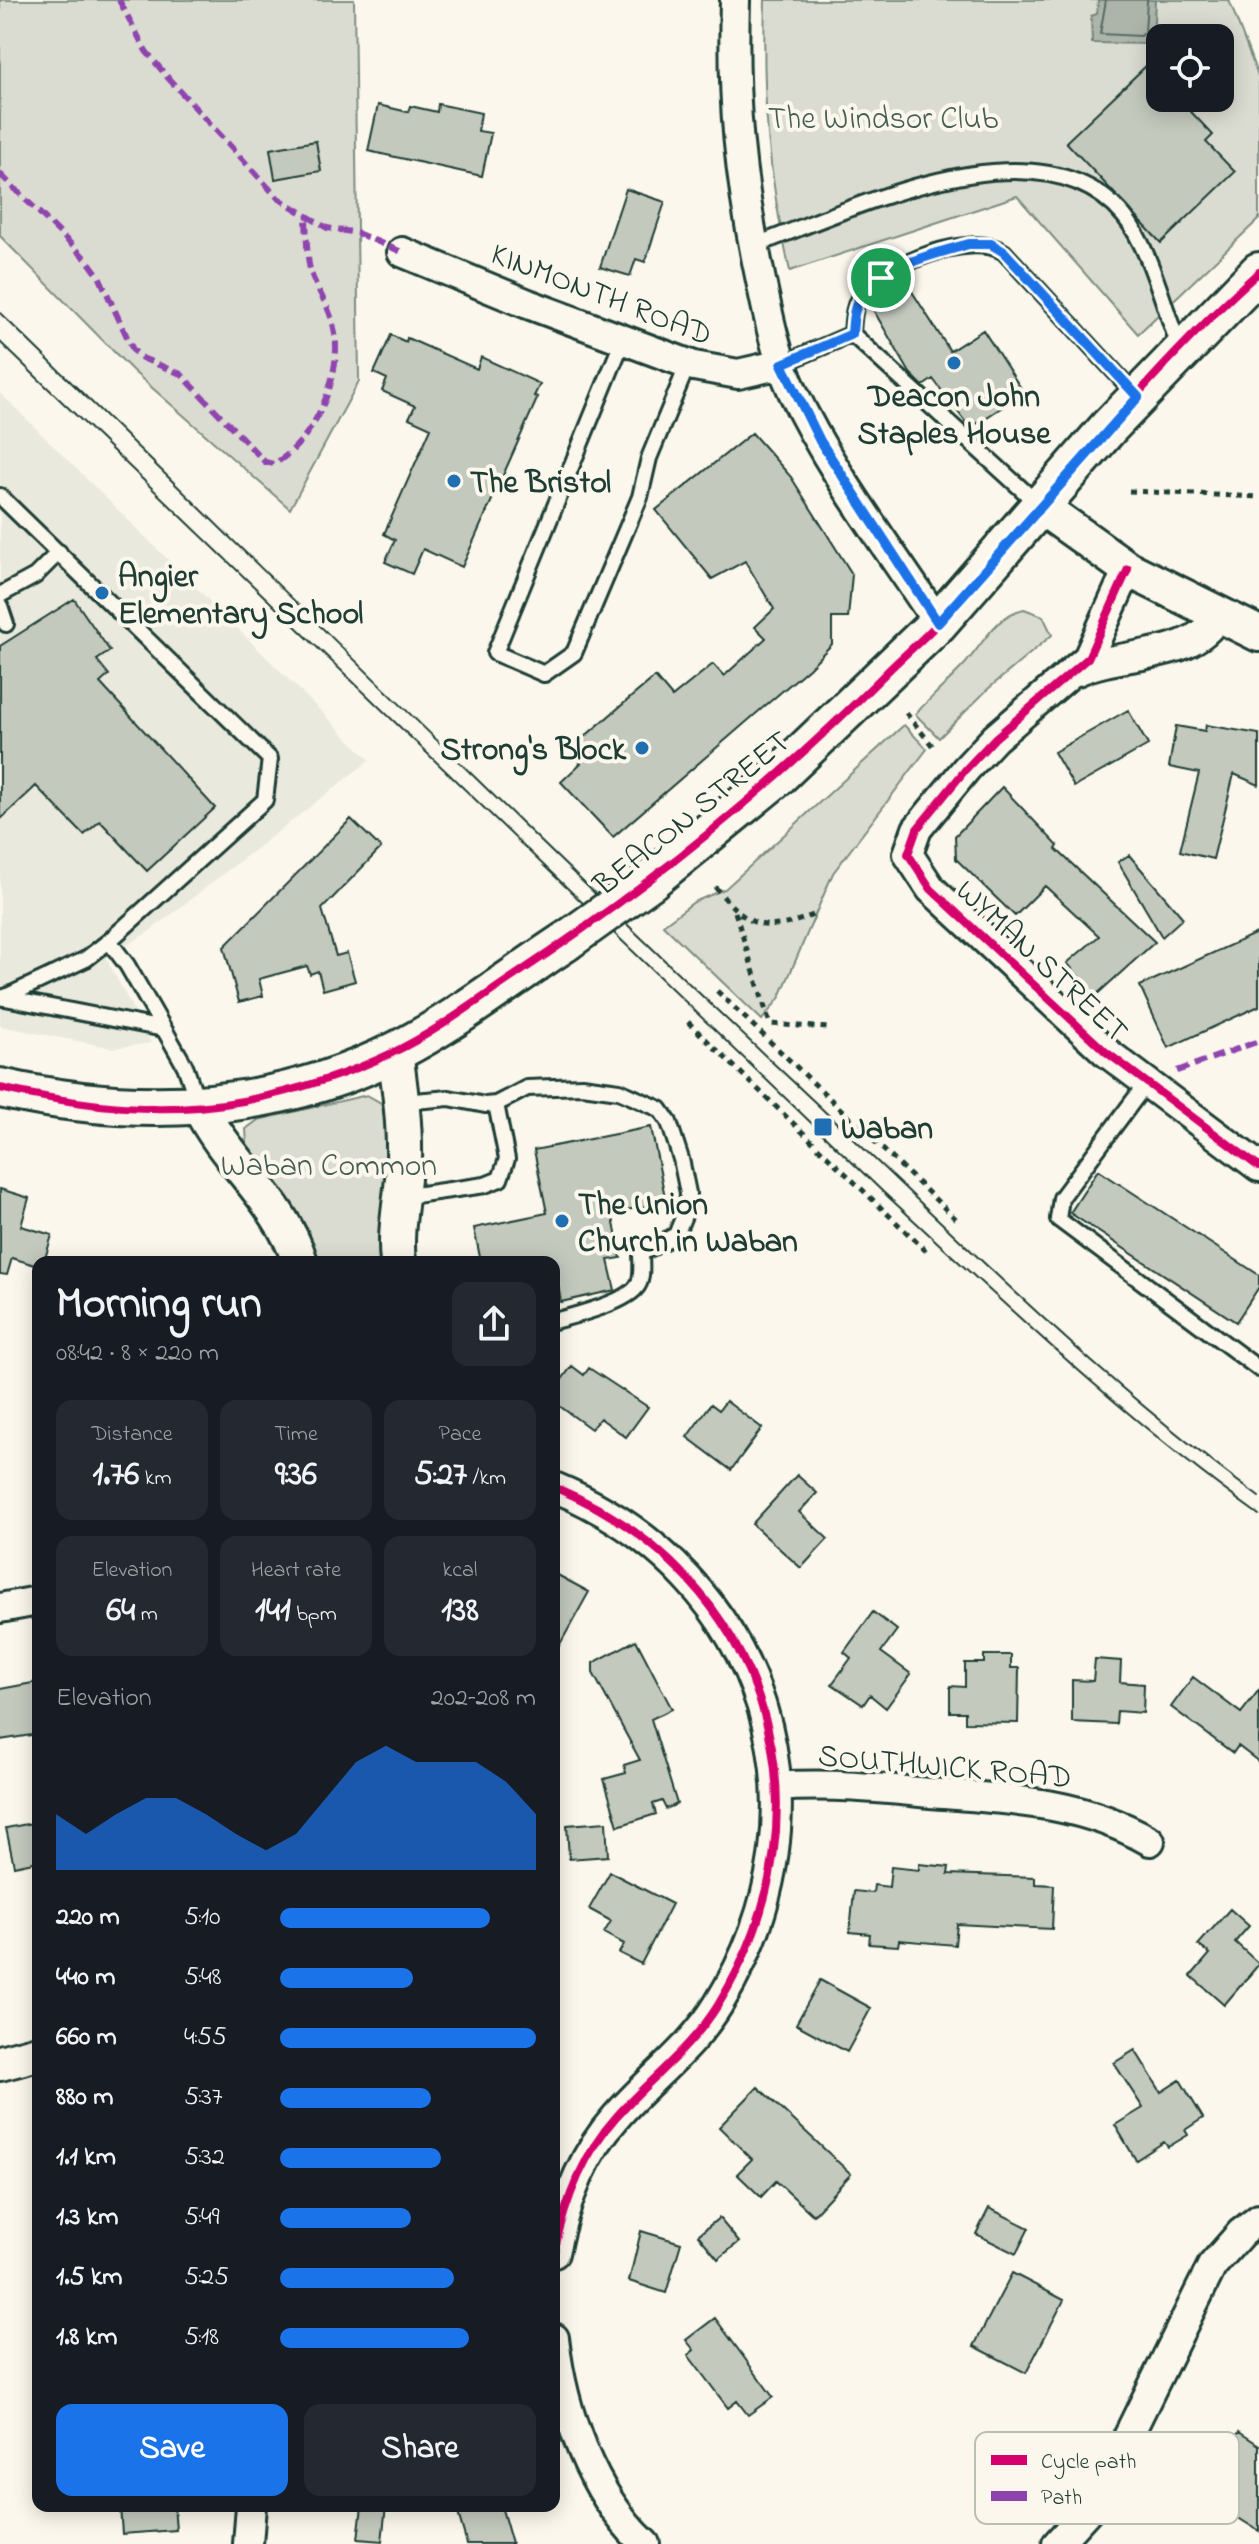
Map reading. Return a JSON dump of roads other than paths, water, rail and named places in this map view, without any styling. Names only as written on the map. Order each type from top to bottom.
[{"type":"main road","name":"BEACON STREET","points":[[0,1088],[123,1108],[200,1107],[303,1086],[395,1052],[565,942],[650,881],[777,777],[938,623],[1138,397],[1259,272]]},
{"type":"street","points":[[735,0],[735,127],[753,246],[782,364],[820,441],[938,623]]},
{"type":"street","name":"KINMONTH ROAD","points":[[402,252],[688,364],[738,374],[782,364]]},
{"type":"street","points":[[1041,507],[1128,569],[1259,634]]},
{"type":"street","name":"WYMAN STREET","points":[[1128,569],[1095,645],[1077,671],[1016,720],[966,769],[917,829],[908,854],[931,889],[1145,1085],[1259,1167]]},
{"type":"street","name":"WYMAN STREET","points":[[1077,671],[1114,657],[1190,644],[1202,636],[1218,615]]},
{"type":"street","points":[[395,1052],[403,1102],[404,1164],[396,1226],[398,1256]]},
{"type":"street","points":[[200,1107],[216,1136],[276,1213],[297,1256]]},
{"type":"street","points":[[560,1490],[599,1510],[661,1551],[694,1583],[724,1622],[763,1703],[773,1745],[777,1787],[776,1823],[766,1889],[733,1978],[697,2034],[614,2119],[562,2192]]},
{"type":"street","points":[[0,1608],[32,1602]]},
{"type":"street","name":"SOUTHWICK ROAD","points":[[777,1787],[836,1785],[1037,1802],[1093,1814],[1150,1841]]},
{"type":"street","points":[[0,2063],[32,2055]]},
{"type":"street","points":[[1130,2432],[1212,2266],[1241,2233],[1259,2219]]},
{"type":"street","points":[[560,2373],[588,2459],[620,2515],[645,2544]]},
{"type":"street","points":[[248,2544],[251,2512]]},
{"type":"street","points":[[1057,2544],[1075,2524]]},
{"type":"lane","points":[[753,246],[888,197],[976,173],[1044,171],[1088,188],[1123,214],[1139,238],[1181,351]]},
{"type":"lane","points":[[852,334],[855,309],[861,295],[881,278],[921,257],[969,244],[991,244],[1015,264],[1138,397]]},
{"type":"lane","points":[[782,364],[852,334]]},
{"type":"lane","points":[[852,334],[1041,507]]},
{"type":"lane","points":[[623,340],[495,653],[544,674],[574,653],[640,497],[649,458],[688,364]]},
{"type":"lane","points":[[0,496],[270,759],[265,800],[109,941],[86,959],[1,997]]},
{"type":"lane","points":[[0,595],[35,576],[59,552]]},
{"type":"lane","points":[[0,606],[6,624]]},
{"type":"lane","points":[[109,941],[127,965],[185,1066],[200,1107]]},
{"type":"lane","points":[[1,997],[164,1029]]},
{"type":"lane","points":[[403,1102],[449,1098],[496,1104],[527,1088],[549,1085],[619,1091],[660,1109],[669,1122],[688,1193],[682,1224],[676,1235],[641,1253],[639,1284],[613,1302],[560,1319]]},
{"type":"lane","points":[[1145,1085],[1061,1198],[1058,1219],[1259,1369]]},
{"type":"lane","points":[[400,1197],[485,1185],[500,1179],[507,1159],[496,1104]]},
{"type":"water","points":[[1098,0],[1155,0],[1154,24],[1146,24],[1146,44],[1092,43],[1091,16],[1097,14]]},
{"type":"tram line","points":[[0,313],[588,887],[958,1239],[1135,1399],[1259,1497]]},
{"type":"tram line","points":[[0,342],[883,1192],[1113,1400],[1259,1515]]},
{"type":"place","name":"Deacon John Staples House","points":[[954,363]]},
{"type":"place","name":"The Bristol","points":[[454,481]]},
{"type":"place","name":"Angier Elementary School","points":[[102,593]]},
{"type":"place","name":"Strong's Block","points":[[642,748]]},
{"type":"place","name":"Waban","points":[[823,1127]]},
{"type":"place","name":"The Union Church in Waban","points":[[562,1221]]},
{"type":"park label","name":"The Windsor Club","points":[[883,117]]},
{"type":"park label","name":"Waban Common","points":[[329,1164]]}]
